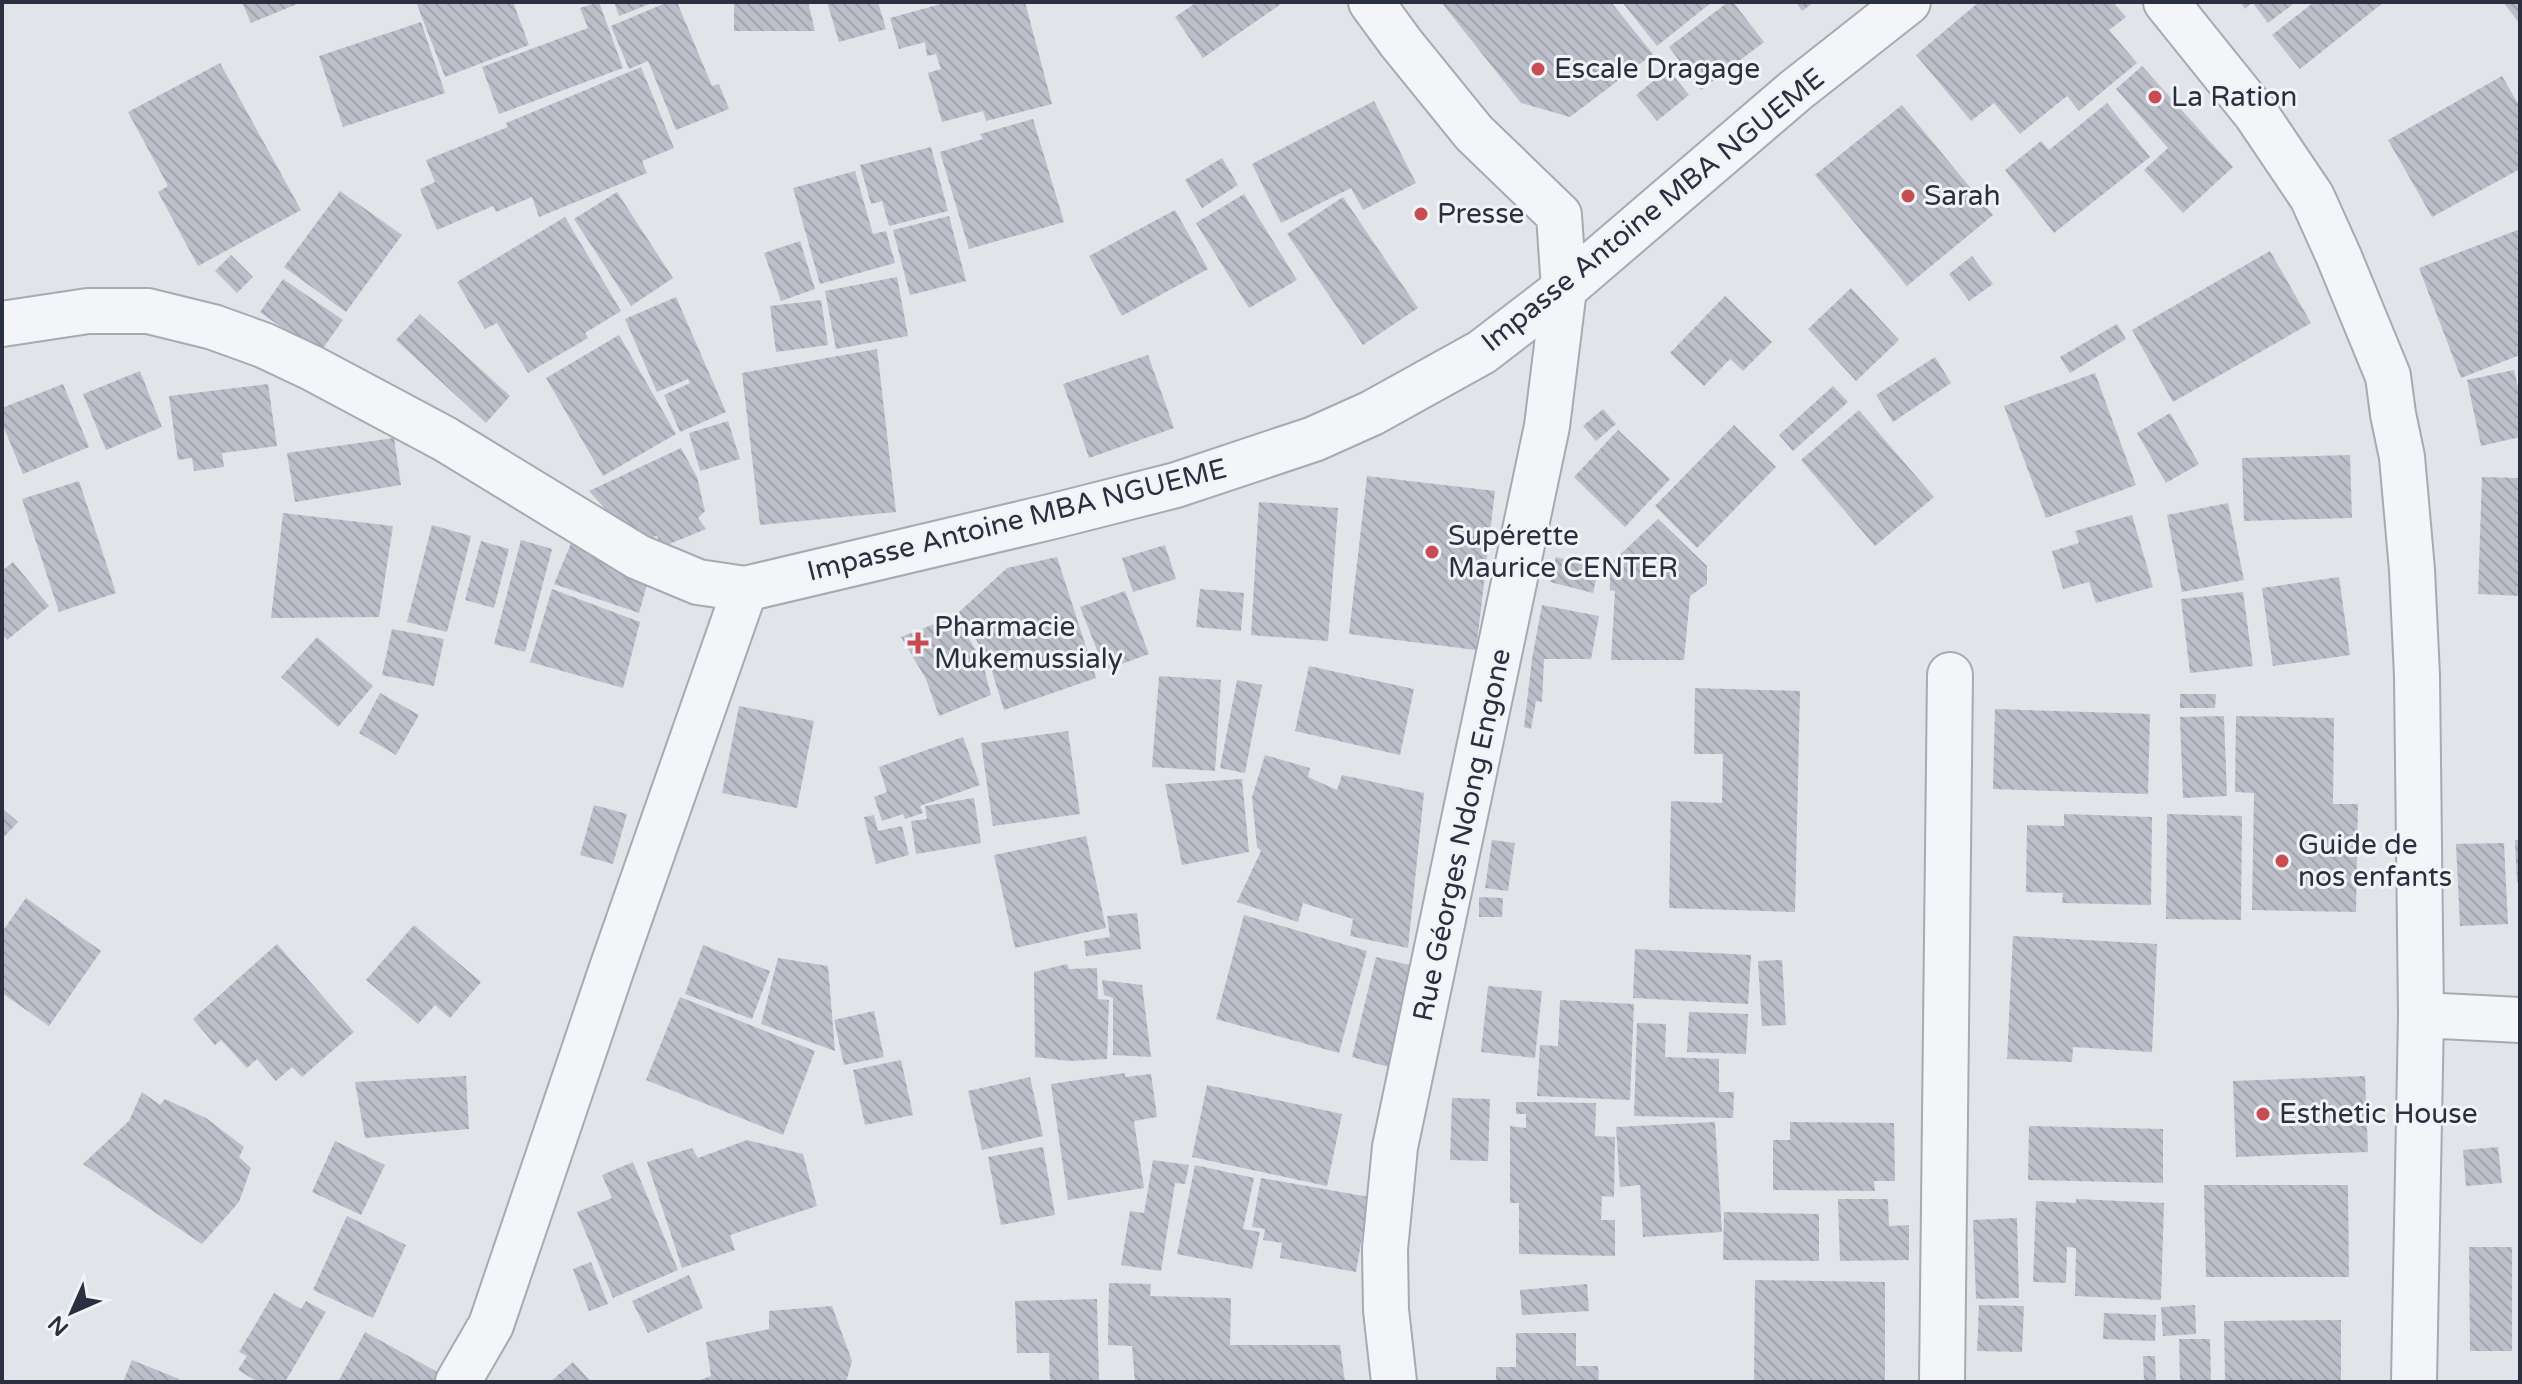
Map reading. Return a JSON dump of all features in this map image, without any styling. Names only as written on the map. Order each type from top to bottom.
[{"type":"street","name":"Rue Géorges Ndong Engone","points":[[1371,2],[1474,133],[1559,215],[1564,289],[1547,426],[1395,1147],[1385,1249],[1386,1310],[1394,1382]]},
{"type":"street","name":"Impasse Antoine MBA NGUEME","points":[[745,589],[1176,485],[1314,439],[1372,413],[1482,352],[1564,289],[1795,91],[1908,2]]},
{"type":"street","points":[[2166,2],[2256,114],[2312,197],[2388,376],[2402,457],[2417,676],[2421,1015],[2414,1382]]},
{"type":"street","points":[[2,324],[88,311],[148,311],[226,331],[312,368],[445,439],[638,557],[698,582],[745,589],[491,1325],[458,1382]]},
{"type":"street","points":[[1942,1382],[1950,675]]},
{"type":"street","points":[[2421,1015],[2520,1020]]},
{"type":"building","points":[[242,2],[302,2],[251,23]]},
{"type":"building","points":[[416,2],[513,2],[529,45],[445,77]]},
{"type":"building","points":[[599,2],[623,68],[499,114],[482,67],[588,28],[580,8]]},
{"type":"building","points":[[614,2],[655,2],[619,16]]},
{"type":"building","points":[[668,2],[677,2],[712,86],[719,84],[729,109],[676,130],[648,61],[629,69],[611,26]]},
{"type":"building","points":[[734,2],[808,2],[815,31],[734,31]]},
{"type":"building","points":[[827,2],[878,2],[886,29],[839,42]]},
{"type":"building","points":[[948,2],[1025,2],[1052,104],[986,121],[983,111],[942,122],[928,73],[941,69],[936,54],[927,56],[925,42],[899,49],[890,18]]},
{"type":"building","points":[[1197,2],[1284,2],[1203,58],[1175,17]]},
{"type":"building","points":[[1441,2],[1611,2],[1653,54],[1570,117],[1521,103]]},
{"type":"building","points":[[1622,2],[1712,2],[1657,46]]},
{"type":"building","points":[[1728,2],[1733,2],[1764,42],[1701,90],[1669,47]]},
{"type":"building","points":[[1796,2],[1814,2],[1802,11]]},
{"type":"building","points":[[1979,2],[2113,2],[2126,17],[2109,30],[2137,63],[2079,111],[2067,96],[2020,134],[1994,103],[1971,121],[1916,55]]},
{"type":"building","points":[[2240,2],[2252,2],[2245,9]]},
{"type":"building","points":[[2252,2],[2296,2],[2268,23]]},
{"type":"building","points":[[2314,2],[2384,2],[2300,69],[2272,35]]},
{"type":"building","points":[[2503,2],[2520,2],[2520,24]]},
{"type":"building","points":[[421,22],[445,93],[343,127],[319,56]]},
{"type":"building","points":[[220,63],[301,210],[198,266],[158,192],[168,186],[128,112]]},
{"type":"building","points":[[2142,66],[2233,167],[2183,213],[2144,170],[2168,148],[2116,89]]},
{"type":"building","points":[[641,67],[674,148],[642,161],[647,173],[539,217],[532,197],[496,212],[493,206],[437,230],[420,189],[435,182],[426,160]]},
{"type":"building","points":[[1668,69],[1689,95],[1657,121],[1636,95]]},
{"type":"building","points":[[2502,76],[2520,107],[2520,169],[2432,217],[2388,140]]},
{"type":"building","points":[[1374,101],[1416,183],[1363,210],[1351,188],[1281,223],[1252,164]]},
{"type":"building","points":[[2107,103],[2150,157],[2054,233],[2005,170],[2041,141],[2049,150]]},
{"type":"building","points":[[1902,105],[1993,215],[1907,286],[1815,175]]},
{"type":"building","points":[[1033,119],[1064,222],[969,249],[940,152],[983,139],[980,134]]},
{"type":"building","points":[[931,147],[948,211],[889,226],[882,201],[871,204],[860,165]]},
{"type":"building","points":[[1222,158],[1238,185],[1202,208],[1185,180]]},
{"type":"building","points":[[855,171],[873,234],[886,231],[895,263],[820,284],[793,188]]},
{"type":"building","points":[[340,191],[402,235],[346,312],[284,267]]},
{"type":"building","points":[[617,192],[673,278],[631,306],[574,219]]},
{"type":"building","points":[[1244,194],[1297,280],[1249,308],[1196,223]]},
{"type":"building","points":[[1343,197],[1418,308],[1363,345],[1287,234]]},
{"type":"building","points":[[1175,210],[1208,269],[1122,316],[1089,256]]},
{"type":"building","points":[[949,216],[966,281],[910,295],[893,230]]},
{"type":"building","points":[[565,217],[621,311],[585,333],[588,338],[528,373],[497,323],[485,329],[457,282]]},
{"type":"building","points":[[2520,229],[2520,355],[2461,378],[2419,268]]},
{"type":"building","points":[[800,241],[815,289],[781,301],[764,253]]},
{"type":"building","points":[[2270,251],[2311,323],[2173,402],[2132,330]]},
{"type":"building","points":[[231,255],[253,277],[237,293],[215,271]]},
{"type":"building","points":[[1972,256],[1993,284],[1969,301],[1949,274]]},
{"type":"building","points":[[897,277],[908,336],[836,349],[825,291]]},
{"type":"building","points":[[283,279],[343,320],[319,354],[260,312]]},
{"type":"building","points":[[1851,288],[1899,340],[1856,381],[1808,329]]},
{"type":"building","points":[[1725,296],[1772,342],[1743,371],[1730,359],[1704,386],[1670,353]]},
{"type":"building","points":[[676,297],[726,412],[680,432],[664,395],[690,383],[688,379],[657,392],[625,319]]},
{"type":"building","points":[[821,300],[828,345],[776,352],[770,306]]},
{"type":"building","points":[[420,314],[510,396],[486,423],[396,340]]},
{"type":"building","points":[[2117,324],[2126,339],[2070,373],[2060,357]]},
{"type":"building","points":[[619,335],[676,434],[603,476],[546,378]]},
{"type":"building","points":[[877,349],[896,512],[760,525],[742,373]]},
{"type":"building","points":[[1148,355],[1174,428],[1089,458],[1063,384]]},
{"type":"building","points":[[1935,357],[1951,383],[1893,422],[1876,395]]},
{"type":"building","points":[[2514,370],[2520,396],[2520,437],[2481,446],[2467,380]]},
{"type":"building","points":[[140,371],[162,427],[106,450],[83,394]]},
{"type":"building","points":[[2095,373],[2136,485],[2046,518],[2004,406]]},
{"type":"building","points":[[63,384],[89,447],[23,474],[2,423],[2,408]]},
{"type":"building","points":[[268,384],[277,446],[222,453],[224,467],[194,471],[192,458],[178,460],[169,396]]},
{"type":"building","points":[[1833,386],[1848,402],[1793,451],[1779,435]]},
{"type":"building","points":[[1603,409],[1616,424],[1596,441],[1583,426]]},
{"type":"building","points":[[1859,410],[1934,497],[1875,546],[1801,460]]},
{"type":"building","points":[[2170,413],[2199,464],[2166,483],[2137,433]]},
{"type":"building","points":[[728,421],[740,459],[700,471],[689,433]]},
{"type":"building","points":[[1734,425],[1776,467],[1697,548],[1655,506]]},
{"type":"building","points":[[1618,430],[1670,479],[1625,527],[1574,477]]},
{"type":"building","points":[[394,438],[401,485],[295,502],[287,453]]},
{"type":"building","points":[[681,448],[697,477],[705,511],[698,518],[706,529],[662,547],[657,536],[634,540],[589,491]]},
{"type":"building","points":[[2350,455],[2352,518],[2244,521],[2242,458]]},
{"type":"building","points":[[1367,476],[1495,491],[1476,650],[1349,634]]},
{"type":"building","points":[[2482,477],[2520,478],[2520,596],[2478,594]]},
{"type":"building","points":[[79,481],[116,593],[59,612],[22,499]]},
{"type":"building","points":[[1259,502],[1338,508],[1328,641],[1251,635]]},
{"type":"building","points":[[2228,503],[2244,580],[2182,592],[2167,515]]},
{"type":"building","points":[[283,513],[393,526],[379,617],[271,618]]},
{"type":"building","points":[[2132,515],[2153,587],[2096,603],[2089,582],[2063,589],[2052,551],[2079,543],[2075,531]]},
{"type":"building","points":[[1658,519],[1707,566],[1707,584],[1690,596],[1684,660],[1611,660],[1615,591],[1610,590],[1610,564]]},
{"type":"building","points":[[432,525],[471,536],[447,632],[407,622]]},
{"type":"building","points":[[521,540],[552,549],[525,652],[494,644]]},
{"type":"building","points":[[481,541],[509,549],[494,608],[465,600]]},
{"type":"building","points":[[572,541],[648,581],[639,613],[554,584]]},
{"type":"building","points":[[1165,545],[1176,579],[1133,592],[1122,558]]},
{"type":"building","points":[[1057,557],[1096,678],[1004,710],[988,659],[959,612],[1007,568]]},
{"type":"building","points":[[1556,557],[1599,567],[1593,593],[1550,582]]},
{"type":"building","points":[[13,562],[49,606],[7,640],[2,633],[2,571]]},
{"type":"building","points":[[2339,577],[2350,655],[2273,666],[2262,588]]},
{"type":"building","points":[[552,589],[640,622],[623,688],[530,662]]},
{"type":"building","points":[[1200,589],[1244,593],[1241,631],[1196,627]]},
{"type":"building","points":[[1125,591],[1149,654],[1105,670],[1080,607]]},
{"type":"building","points":[[2243,592],[2253,666],[2190,673],[2181,599]]},
{"type":"building","points":[[1542,605],[1599,616],[1591,659],[1544,659],[1542,702],[1536,701],[1531,729],[1524,727]]},
{"type":"building","points":[[955,616],[982,660],[991,695],[939,716],[926,679],[901,637]]},
{"type":"building","points":[[392,629],[444,639],[434,686],[382,675]]},
{"type":"building","points":[[317,637],[373,686],[338,727],[281,677]]},
{"type":"building","points":[[1309,666],[1414,689],[1400,755],[1295,731]]},
{"type":"building","points":[[1159,676],[1221,680],[1215,771],[1152,767]]},
{"type":"building","points":[[1237,680],[1262,685],[1245,773],[1220,768]]},
{"type":"building","points":[[1695,688],[1800,691],[1795,912],[1669,908],[1671,801],[1722,803],[1723,754],[1694,754]]},
{"type":"building","points":[[380,693],[419,715],[396,755],[359,733]]},
{"type":"building","points":[[2180,694],[2216,694],[2215,708],[2180,708]]},
{"type":"building","points":[[739,706],[814,721],[797,808],[722,793]]},
{"type":"building","points":[[1995,709],[2150,714],[2148,794],[1993,789]]},
{"type":"building","points":[[2224,716],[2227,796],[2183,798],[2180,717]]},
{"type":"building","points":[[2236,716],[2334,718],[2333,804],[2358,804],[2356,912],[2252,910],[2254,793],[2235,792]]},
{"type":"building","points":[[1068,731],[1080,814],[993,826],[981,743]]},
{"type":"building","points":[[963,737],[980,785],[920,806],[923,813],[905,819],[903,814],[882,821],[874,797],[887,792],[879,767]]},
{"type":"building","points":[[1265,755],[1310,768],[1308,777],[1337,790],[1342,775],[1424,793],[1408,948],[1350,936],[1353,919],[1303,903],[1298,922],[1237,902],[1261,851],[1257,847],[1252,797]]},
{"type":"building","points":[[1242,779],[1249,852],[1182,865],[1165,784]]},
{"type":"building","points":[[974,798],[981,843],[916,854],[911,821],[927,819],[925,806]]},
{"type":"building","points":[[594,805],[627,814],[613,864],[580,855]]},
{"type":"building","points":[[2,808],[18,822],[2,839]]},
{"type":"building","points":[[2064,814],[2152,817],[2151,905],[2062,903],[2063,893],[2026,892],[2027,825],[2064,826]]},
{"type":"building","points":[[2167,814],[2242,816],[2241,920],[2166,919]]},
{"type":"building","points":[[874,815],[878,831],[902,826],[909,855],[876,864],[864,817]]},
{"type":"building","points":[[1086,836],[1106,928],[1015,948],[994,855]]},
{"type":"building","points":[[1492,840],[1515,843],[1508,891],[1485,888]]},
{"type":"building","points":[[2515,840],[2520,840],[2520,882],[2517,883]]},
{"type":"building","points":[[2504,843],[2508,924],[2460,926],[2456,844]]},
{"type":"building","points":[[1479,897],[1503,898],[1502,917],[1479,917]]},
{"type":"building","points":[[26,898],[101,951],[49,1026],[2,993],[2,932]]},
{"type":"building","points":[[1137,913],[1141,949],[1086,956],[1084,941],[1110,937],[1107,916]]},
{"type":"building","points":[[1244,915],[1367,951],[1339,1053],[1216,1019]]},
{"type":"building","points":[[414,925],[481,982],[450,1018],[435,1005],[418,1024],[366,980]]},
{"type":"building","points":[[2013,936],[2157,944],[2152,1052],[2073,1047],[2072,1062],[2007,1059]]},
{"type":"building","points":[[277,944],[354,1032],[302,1077],[292,1067],[276,1081],[257,1059],[247,1068],[221,1040],[215,1045],[193,1019]]},
{"type":"building","points":[[703,945],[770,971],[752,1019],[685,994]]},
{"type":"building","points":[[1635,949],[1751,955],[1748,1004],[1633,998]]},
{"type":"building","points":[[1376,957],[1414,966],[1389,1067],[1352,1057]]},
{"type":"building","points":[[778,958],[828,966],[835,1051],[761,1024]]},
{"type":"building","points":[[1782,960],[1786,1025],[1762,1026],[1758,961]]},
{"type":"building","points":[[1067,964],[1069,969],[1097,968],[1098,999],[1109,1000],[1107,1059],[1069,1061],[1035,1057],[1034,972]]},
{"type":"building","points":[[1102,980],[1142,985],[1151,1057],[1113,1055],[1113,998],[1104,995]]},
{"type":"building","points":[[1488,986],[1542,991],[1535,1058],[1481,1052]]},
{"type":"building","points":[[680,997],[815,1051],[783,1135],[646,1080]]},
{"type":"building","points":[[1560,1000],[1634,1004],[1630,1100],[1537,1096],[1540,1045],[1558,1046]]},
{"type":"building","points":[[874,1011],[884,1057],[844,1065],[834,1020]]},
{"type":"building","points":[[1689,1012],[1748,1014],[1746,1054],[1687,1052]]},
{"type":"building","points":[[1637,1023],[1666,1024],[1665,1057],[1719,1059],[1719,1092],[1734,1092],[1733,1118],[1634,1116]]},
{"type":"building","points":[[901,1060],[913,1115],[865,1125],[853,1070]]},
{"type":"building","points":[[1125,1073],[1125,1077],[1151,1074],[1157,1117],[1134,1121],[1144,1188],[1068,1200],[1051,1084]]},
{"type":"building","points":[[466,1076],[469,1129],[365,1138],[355,1082]]},
{"type":"building","points":[[2365,1076],[2368,1152],[2236,1157],[2233,1081]]},
{"type":"building","points":[[1030,1077],[1043,1136],[982,1150],[968,1091]]},
{"type":"building","points":[[1207,1085],[1342,1114],[1327,1186],[1192,1157]]},
{"type":"building","points":[[142,1092],[160,1105],[165,1099],[206,1118],[244,1147],[239,1157],[251,1168],[239,1202],[202,1244],[83,1164],[129,1121]]},
{"type":"building","points":[[1452,1098],[1490,1099],[1488,1161],[1450,1160]]},
{"type":"building","points":[[1516,1102],[1596,1103],[1595,1136],[1615,1137],[1614,1197],[1602,1196],[1601,1220],[1615,1220],[1615,1256],[1519,1254],[1519,1203],[1510,1203],[1510,1126],[1526,1128],[1526,1114],[1516,1114]]},
{"type":"building","points":[[1715,1122],[1722,1232],[1643,1237],[1640,1185],[1620,1187],[1616,1127]]},
{"type":"building","points":[[1790,1122],[1894,1123],[1895,1181],[1874,1181],[1875,1191],[1773,1190],[1773,1140],[1790,1140]]},
{"type":"building","points":[[2029,1126],[2163,1129],[2163,1183],[2028,1180]]},
{"type":"building","points":[[747,1140],[803,1154],[817,1206],[730,1235],[735,1250],[682,1268],[647,1162],[692,1148],[698,1158]]},
{"type":"building","points":[[335,1141],[385,1165],[361,1215],[312,1192]]},
{"type":"building","points":[[1043,1147],[1055,1215],[1001,1225],[988,1157]]},
{"type":"building","points":[[2498,1147],[2502,1183],[2466,1186],[2463,1150]]},
{"type":"building","points":[[1153,1160],[1189,1165],[1185,1184],[1175,1183],[1161,1271],[1121,1265],[1130,1211],[1144,1213]]},
{"type":"building","points":[[633,1162],[678,1270],[613,1298],[577,1212],[612,1198],[602,1175]]},
{"type":"building","points":[[1195,1165],[1254,1178],[1243,1229],[1260,1232],[1252,1269],[1177,1254]]},
{"type":"building","points":[[1261,1178],[1369,1197],[1356,1272],[1280,1258],[1282,1243],[1263,1240],[1265,1229],[1252,1227]]},
{"type":"building","points":[[2204,1185],[2348,1185],[2349,1277],[2206,1277]]},
{"type":"building","points":[[1838,1199],[1888,1199],[1889,1226],[1909,1225],[1909,1260],[1840,1261]]},
{"type":"building","points":[[2076,1199],[2164,1203],[2161,1300],[2075,1296],[2076,1248],[2067,1247],[2066,1283],[2033,1282],[2036,1201],[2076,1203]]},
{"type":"building","points":[[1724,1212],[1819,1214],[1819,1261],[1723,1260]]},
{"type":"building","points":[[347,1216],[406,1245],[373,1318],[313,1290]]},
{"type":"building","points":[[2017,1218],[2019,1298],[1976,1299],[1973,1220]]},
{"type":"building","points":[[2469,1247],[2512,1247],[2512,1351],[2470,1351]]},
{"type":"building","points":[[591,1262],[608,1304],[589,1311],[573,1269]]},
{"type":"building","points":[[689,1275],[703,1308],[648,1333],[632,1301]]},
{"type":"building","points":[[1755,1280],[1885,1282],[1885,1382],[1754,1382]]},
{"type":"building","points":[[1109,1283],[1151,1284],[1150,1296],[1231,1298],[1230,1345],[1340,1345],[1345,1382],[1135,1382],[1132,1346],[1108,1345]]},
{"type":"building","points":[[1587,1284],[1589,1311],[1522,1315],[1520,1290]]},
{"type":"building","points":[[274,1293],[301,1309],[306,1301],[326,1312],[285,1382],[258,1382],[238,1370],[247,1356],[239,1352]]},
{"type":"building","points":[[1097,1299],[1099,1382],[1050,1382],[1049,1353],[1017,1353],[1015,1301]]},
{"type":"building","points":[[1979,1305],[2024,1306],[2022,1352],[1977,1351]]},
{"type":"building","points":[[2195,1305],[2196,1334],[2163,1336],[2161,1307]]},
{"type":"building","points":[[832,1306],[852,1361],[846,1382],[695,1382],[711,1376],[706,1342],[769,1329],[769,1311]]},
{"type":"building","points":[[2104,1313],[2156,1315],[2155,1341],[2103,1339]]},
{"type":"building","points":[[2341,1320],[2341,1382],[2225,1382],[2224,1321]]},
{"type":"building","points":[[365,1332],[439,1373],[435,1382],[338,1382]]},
{"type":"building","points":[[1516,1333],[1576,1333],[1576,1366],[1598,1366],[1599,1382],[1496,1382],[1496,1367],[1516,1367]]},
{"type":"building","points":[[2179,1339],[2210,1339],[2211,1382],[2180,1382]]},
{"type":"building","points":[[2143,1356],[2155,1356],[2156,1382],[2144,1382]]},
{"type":"building","points":[[132,1360],[179,1379],[177,1382],[123,1382]]},
{"type":"building","points":[[573,1362],[591,1382],[550,1382]]},
{"type":"place","name":"Escale Dragage","points":[[1538,69]]},
{"type":"place","name":"La Ration","points":[[2155,97]]},
{"type":"place","name":"Sarah","points":[[1908,196]]},
{"type":"place","name":"Presse","points":[[1421,214]]},
{"type":"place","name":"Supérette Maurice CENTER","points":[[1432,552]]},
{"type":"place","name":"Pharmacie Mukemussialy","points":[[918,643]]},
{"type":"place","name":"Guide de nos enfants","points":[[2282,861]]},
{"type":"place","name":"Esthetic House","points":[[2263,1114]]}]
